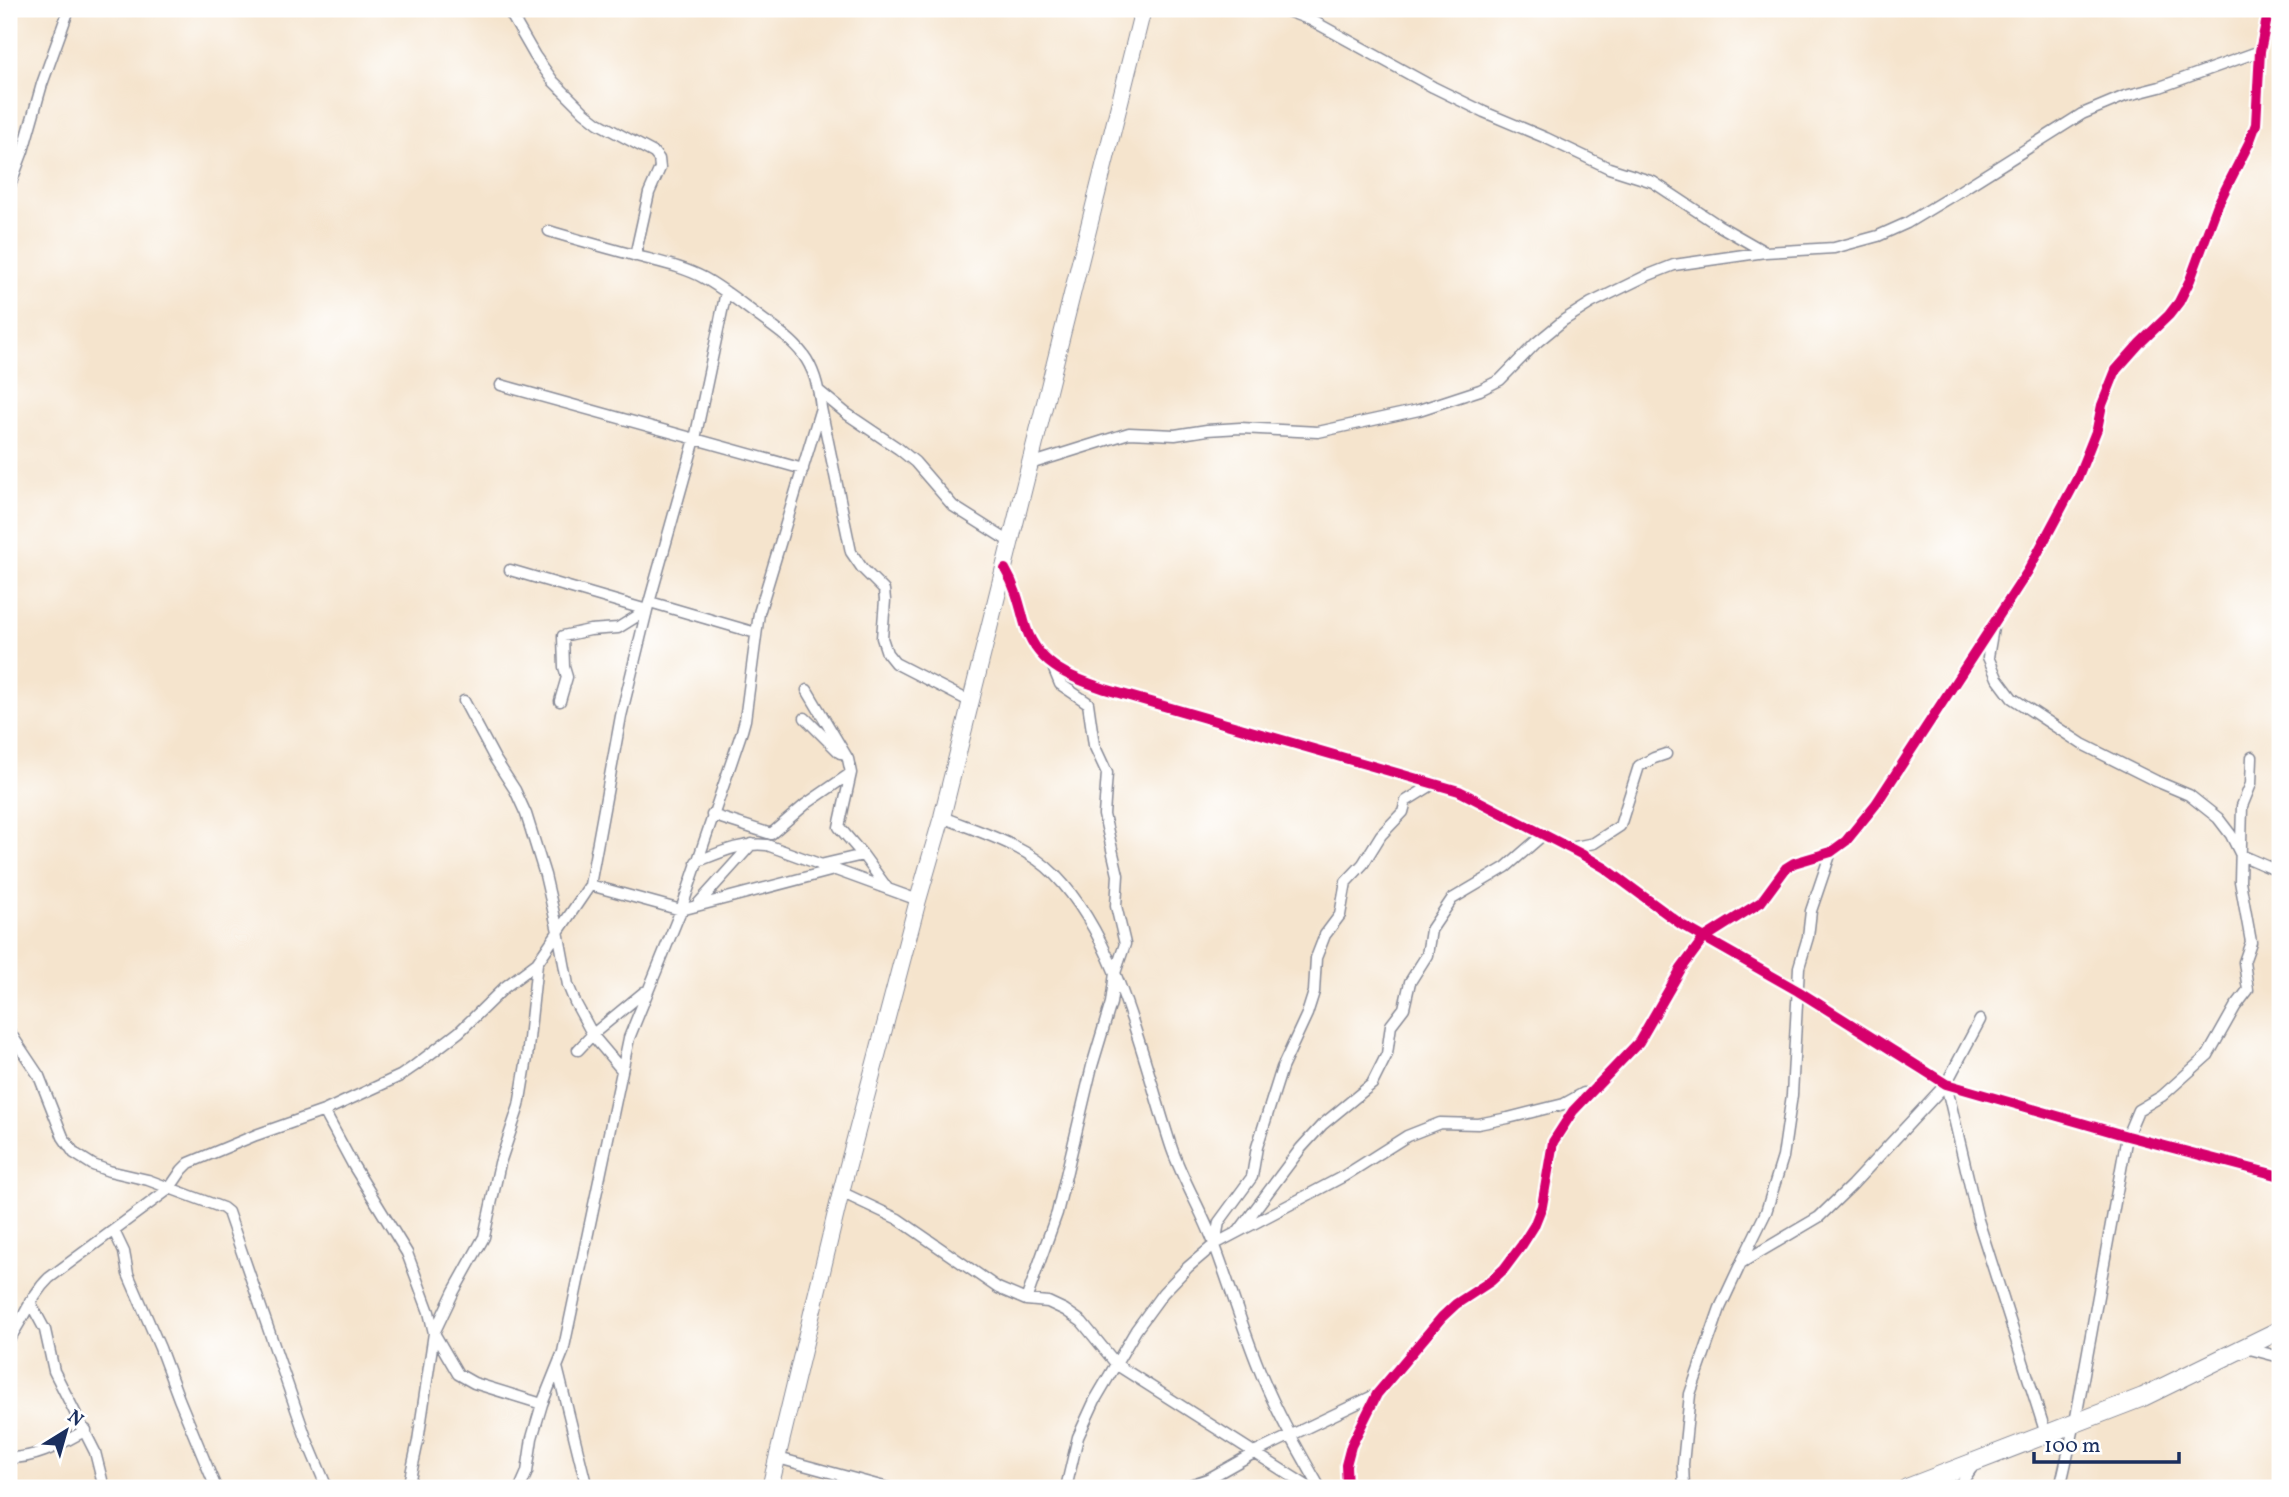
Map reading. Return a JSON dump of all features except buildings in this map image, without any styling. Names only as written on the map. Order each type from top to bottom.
[{"type":"highway","points":[[1907,1488],[2143,1397],[2280,1330]]},
{"type":"main road","points":[[770,1488],[841,1192],[942,817],[1143,9]]},
{"type":"street","points":[[9,188],[69,9]]},
{"type":"street","points":[[508,9],[535,56],[584,113],[654,153],[659,159],[660,168],[649,193],[635,256]]},
{"type":"street","points":[[1282,9],[1311,20],[1484,112],[1609,168],[1653,182],[1765,252]]},
{"type":"street","points":[[1347,1488],[1346,1465],[1350,1446],[1377,1394],[1442,1317],[1456,1304],[1491,1281],[1522,1245],[1534,1226],[1542,1206],[1553,1142],[1573,1111],[1639,1042],[1681,969],[1704,938],[1762,902],[1786,868],[1831,852],[1846,841],[1876,804],[2028,571],[2077,478],[2097,429],[2102,405],[2116,370],[2140,342],[2169,316],[2179,302],[2218,204],[2249,143],[2256,124],[2260,51],[2269,9]]},
{"type":"street","points":[[1030,464],[1129,433],[1174,435],[1240,428],[1318,432],[1419,410],[1480,390],[1500,380],[1536,343],[1564,320],[1591,303],[1646,276],[1674,265],[1765,252],[1834,248],[1878,236],[1919,216],[2082,114],[2124,96],[2172,83],[2260,51]]},
{"type":"street","points":[[549,231],[702,276],[786,335],[800,349],[812,370],[819,391],[851,552],[862,568],[884,590],[882,638],[887,653],[895,663],[971,702]]},
{"type":"street","points":[[9,1339],[37,1289],[169,1189],[189,1163],[324,1111],[414,1067],[458,1032],[505,987],[537,963],[590,886],[621,716],[695,439],[726,292]]},
{"type":"street","points":[[501,385],[803,469]]},
{"type":"street","points":[[819,391],[899,449],[953,506],[1010,542]]},
{"type":"street","points":[[520,1488],[527,1472],[532,1438],[542,1404],[563,1352],[629,1038],[681,910],[745,720],[759,613],[821,408]]},
{"type":"street","points":[[1004,569],[1014,585],[1030,638],[1053,667],[1068,676],[1310,750],[1459,791],[1605,868],[1656,908],[1798,991],[1946,1084],[2280,1176]]},
{"type":"street","points":[[510,570],[756,633]]},
{"type":"street","points":[[560,701],[567,677],[563,636],[618,628],[649,606]]},
{"type":"street","points":[[1993,623],[1988,657],[1997,678],[2012,698],[2082,744],[2156,781],[2179,789],[2199,802],[2225,827],[2241,855],[2280,872]]},
{"type":"street","points":[[1026,1300],[1063,1190],[1091,1066],[1111,1003],[1115,973],[1125,944],[1116,906],[1118,875],[1104,815],[1107,774],[1094,745],[1088,703],[1060,684],[1053,667]]},
{"type":"street","points":[[807,690],[846,757],[851,773],[839,827],[888,889]]},
{"type":"street","points":[[464,701],[526,814],[545,875],[568,985],[593,1034],[622,1070]]},
{"type":"street","points":[[806,718],[835,750],[846,757]]},
{"type":"street","points":[[1570,848],[1594,843],[1620,825],[1639,766],[1666,754]]},
{"type":"street","points":[[2060,1488],[2075,1423],[2127,1136],[2138,1110],[2162,1096],[2208,1055],[2235,1007],[2248,990],[2244,962],[2251,942],[2240,881],[2242,806],[2251,784],[2252,757]]},
{"type":"street","points":[[712,815],[771,834],[806,804],[851,773]]},
{"type":"street","points":[[1214,1244],[1219,1222],[1252,1177],[1257,1147],[1282,1068],[1314,992],[1316,958],[1325,935],[1340,915],[1346,881],[1363,864],[1381,835],[1403,812],[1406,801],[1435,783]]},
{"type":"street","points":[[942,817],[1006,843],[1031,857],[1053,873],[1088,918],[1115,973],[1173,1152],[1214,1244],[1263,1378],[1290,1435],[1320,1488]]},
{"type":"street","points":[[1237,1233],[1301,1148],[1322,1125],[1372,1084],[1387,1054],[1391,1025],[1404,1008],[1410,982],[1427,955],[1431,930],[1452,899],[1506,867],[1544,834]]},
{"type":"street","points":[[696,862],[752,844],[767,845],[918,900]]},
{"type":"street","points":[[696,906],[752,844]]},
{"type":"street","points":[[1684,1488],[1683,1464],[1690,1394],[1720,1308],[1766,1212],[1783,1157],[1792,1095],[1799,967],[1808,937],[1811,911],[1831,852]]},
{"type":"street","points":[[820,864],[863,855]]},
{"type":"street","points":[[590,886],[681,910],[834,870]]},
{"type":"street","points":[[408,1488],[434,1333],[486,1230],[500,1163],[519,1106],[537,963]]},
{"type":"street","points":[[578,1050],[593,1034],[648,990]]},
{"type":"street","points":[[1741,1263],[1819,1217],[1852,1185],[1946,1084],[1980,1020]]},
{"type":"street","points":[[9,1031],[39,1076],[67,1145],[74,1153],[93,1165],[148,1180],[228,1212],[298,1415],[327,1488]]},
{"type":"street","points":[[1946,1084],[1978,1220],[2046,1434]]},
{"type":"street","points":[[1066,1488],[1078,1437],[1136,1330],[1163,1293],[1188,1266],[1214,1244],[1344,1176],[1407,1136],[1440,1123],[1478,1124],[1564,1104],[1598,1085]]},
{"type":"street","points":[[324,1111],[407,1254],[434,1333],[458,1374],[474,1383],[542,1404]]},
{"type":"street","points":[[841,1192],[898,1219],[998,1288],[1026,1300],[1048,1302],[1065,1310],[1082,1322],[1117,1365],[1310,1488]]},
{"type":"street","points":[[114,1230],[124,1252],[128,1275],[216,1488]]},
{"type":"street","points":[[30,1302],[45,1329],[54,1371],[95,1452],[104,1488]]},
{"type":"street","points":[[2243,1348],[2280,1357]]},
{"type":"street","points":[[557,1367],[587,1488]]},
{"type":"street","points":[[1181,1488],[1208,1479],[1254,1452],[1377,1394]]},
{"type":"street","points":[[9,1458],[33,1456],[47,1451],[86,1430]]},
{"type":"street","points":[[778,1458],[888,1488]]},
{"type":"street","points":[[1958,1488],[1977,1461]]},
{"type":"cycle path","points":[[1347,1488],[1346,1465],[1351,1446],[1377,1394],[1442,1317],[1504,1269],[1534,1226],[1542,1206],[1553,1142],[1573,1111],[1639,1042],[1681,969],[1704,938],[1761,902],[1786,868],[1831,852],[1846,841],[1876,804],[2028,571],[2077,479],[2116,370],[2179,302],[2218,204],[2249,143],[2256,124],[2260,51],[2269,9]]},
{"type":"cycle path","points":[[1005,569],[1029,636],[1036,648],[1054,666],[1078,679],[1459,791],[1605,868],[1682,925],[1798,991],[1946,1084],[2280,1176]]}]
